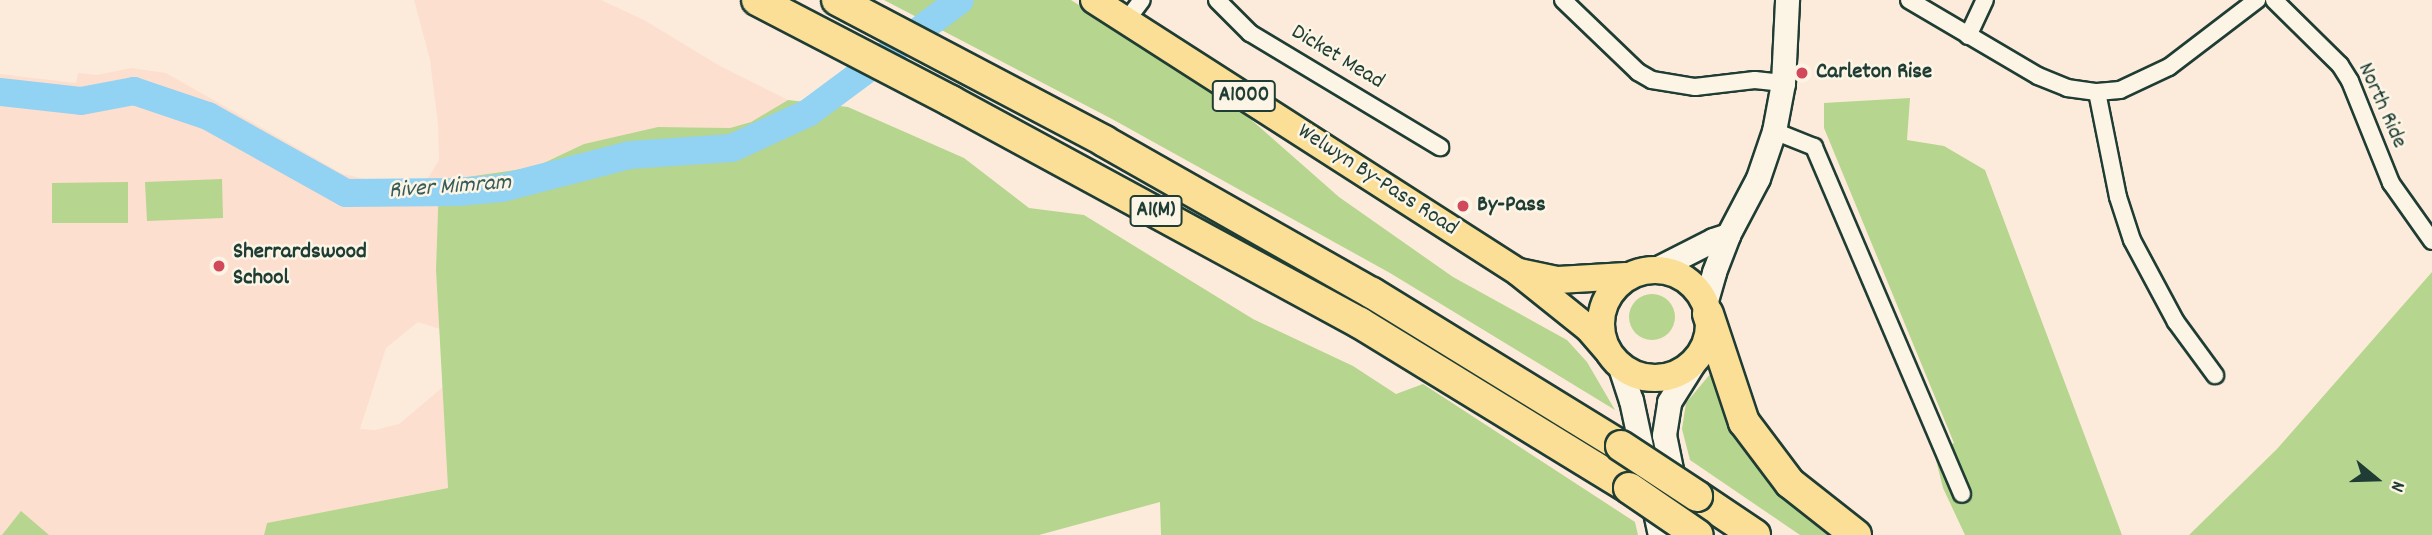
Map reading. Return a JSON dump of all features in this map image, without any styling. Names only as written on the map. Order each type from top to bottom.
[{"type":"highway","name":"A1(M)","points":[[757,0],[951,100],[1360,323],[1629,488],[1698,535]]},
{"type":"highway","name":"A1(M)","points":[[847,5],[1104,141],[1373,293],[1621,446],[1755,535]]},
{"type":"highway","points":[[1707,309],[1744,422],[1790,483],[1856,535]]},
{"type":"main road","name":"Welwyn By-Pass Road","points":[[1094,0],[1518,272],[1588,328],[1613,358]]},
{"type":"main road","points":[[1684,535],[1664,435],[1669,402],[1708,335],[1707,309],[1728,235],[1758,178],[1774,131],[1783,83],[1787,0]]},
{"type":"main road","points":[[1660,535],[1631,400],[1600,319],[1603,304],[1610,289],[1626,276],[1652,271],[1728,235]]},
{"type":"main road","points":[[1652,271],[1678,276],[1699,292],[1707,309]]},
{"type":"main road","name":"Welwyn By-Pass Road","points":[[1518,272],[1558,280],[1626,276]]},
{"type":"main road","points":[[1613,358],[1649,379],[1665,378],[1693,364]]},
{"type":"street","points":[[1126,21],[1142,0]]},
{"type":"street","name":"Dicket Mead","points":[[1217,0],[1250,33],[1440,147]]},
{"type":"street","points":[[1563,0],[1638,72],[1652,79],[1695,87],[1755,80],[1783,83]]},
{"type":"street","points":[[1909,0],[2054,83],[2097,92],[2120,89],[2169,67],[2257,0]]},
{"type":"street","points":[[1968,36],[1985,0]]},
{"type":"street","name":"North Ride","points":[[2274,0],[2340,65],[2350,81],[2391,183],[2432,241]]},
{"type":"street","points":[[2097,92],[2118,197],[2132,240],[2176,322],[2215,374]]},
{"type":"street","points":[[1774,131],[1814,147],[1962,494]]},
{"type":"shaded area","name":"Sherrardswood School","points":[[414,0],[601,0],[644,20],[720,66],[788,100],[751,122],[730,128],[659,127],[584,144],[534,167],[439,181],[436,271],[440,329],[418,322],[386,348],[360,429],[375,430],[399,424],[443,387],[448,488],[267,523],[264,535],[0,535],[0,74],[76,83],[78,73],[97,75],[131,68],[166,73],[343,174],[369,180],[425,183],[439,160],[438,125],[430,60]]},
{"type":"green space","points":[[884,0],[1071,0],[1231,102],[1339,197],[1453,277],[1567,340],[1587,362],[1615,410],[1390,273],[1112,119]]},
{"type":"green space","points":[[1910,98],[1907,140],[1944,146],[1985,170],[2122,535],[1965,535],[1943,488],[1934,452],[1954,443],[1824,128],[1824,103]]},
{"type":"green space","points":[[788,100],[848,107],[964,158],[1029,208],[1084,215],[1253,319],[1353,366],[1396,394],[1423,384],[1635,522],[1638,535],[1161,535],[1160,502],[1039,535],[264,535],[267,523],[448,488],[436,270],[439,181],[535,167],[584,144],[658,127],[730,128],[751,122]]},
{"type":"green space","points":[[222,179],[223,218],[147,221],[145,182]]},
{"type":"green space","points":[[128,182],[128,223],[52,223],[52,183]]},
{"type":"green space","points":[[2432,272],[2432,535],[2189,535],[2277,449]]},
{"type":"green space","points":[[1652,294],[1668,301],[1675,317],[1668,333],[1652,340],[1636,333],[1629,317],[1636,301]]},
{"type":"green space","points":[[1716,367],[1840,535],[1800,535],[1690,460],[1682,429],[1686,403]]},
{"type":"green space","points":[[21,511],[49,535],[2,535]]},
{"type":"waterway","name":"River Mimram","points":[[0,92],[81,101],[134,91],[208,116],[346,193],[458,192],[502,188],[630,155],[732,148],[808,113],[960,0]]},
{"type":"place","name":"Carleton Rise","points":[[1802,73]]},
{"type":"place","name":"By-Pass","points":[[1463,206]]},
{"type":"place","name":"Sherrardswood School","points":[[219,266]]}]
